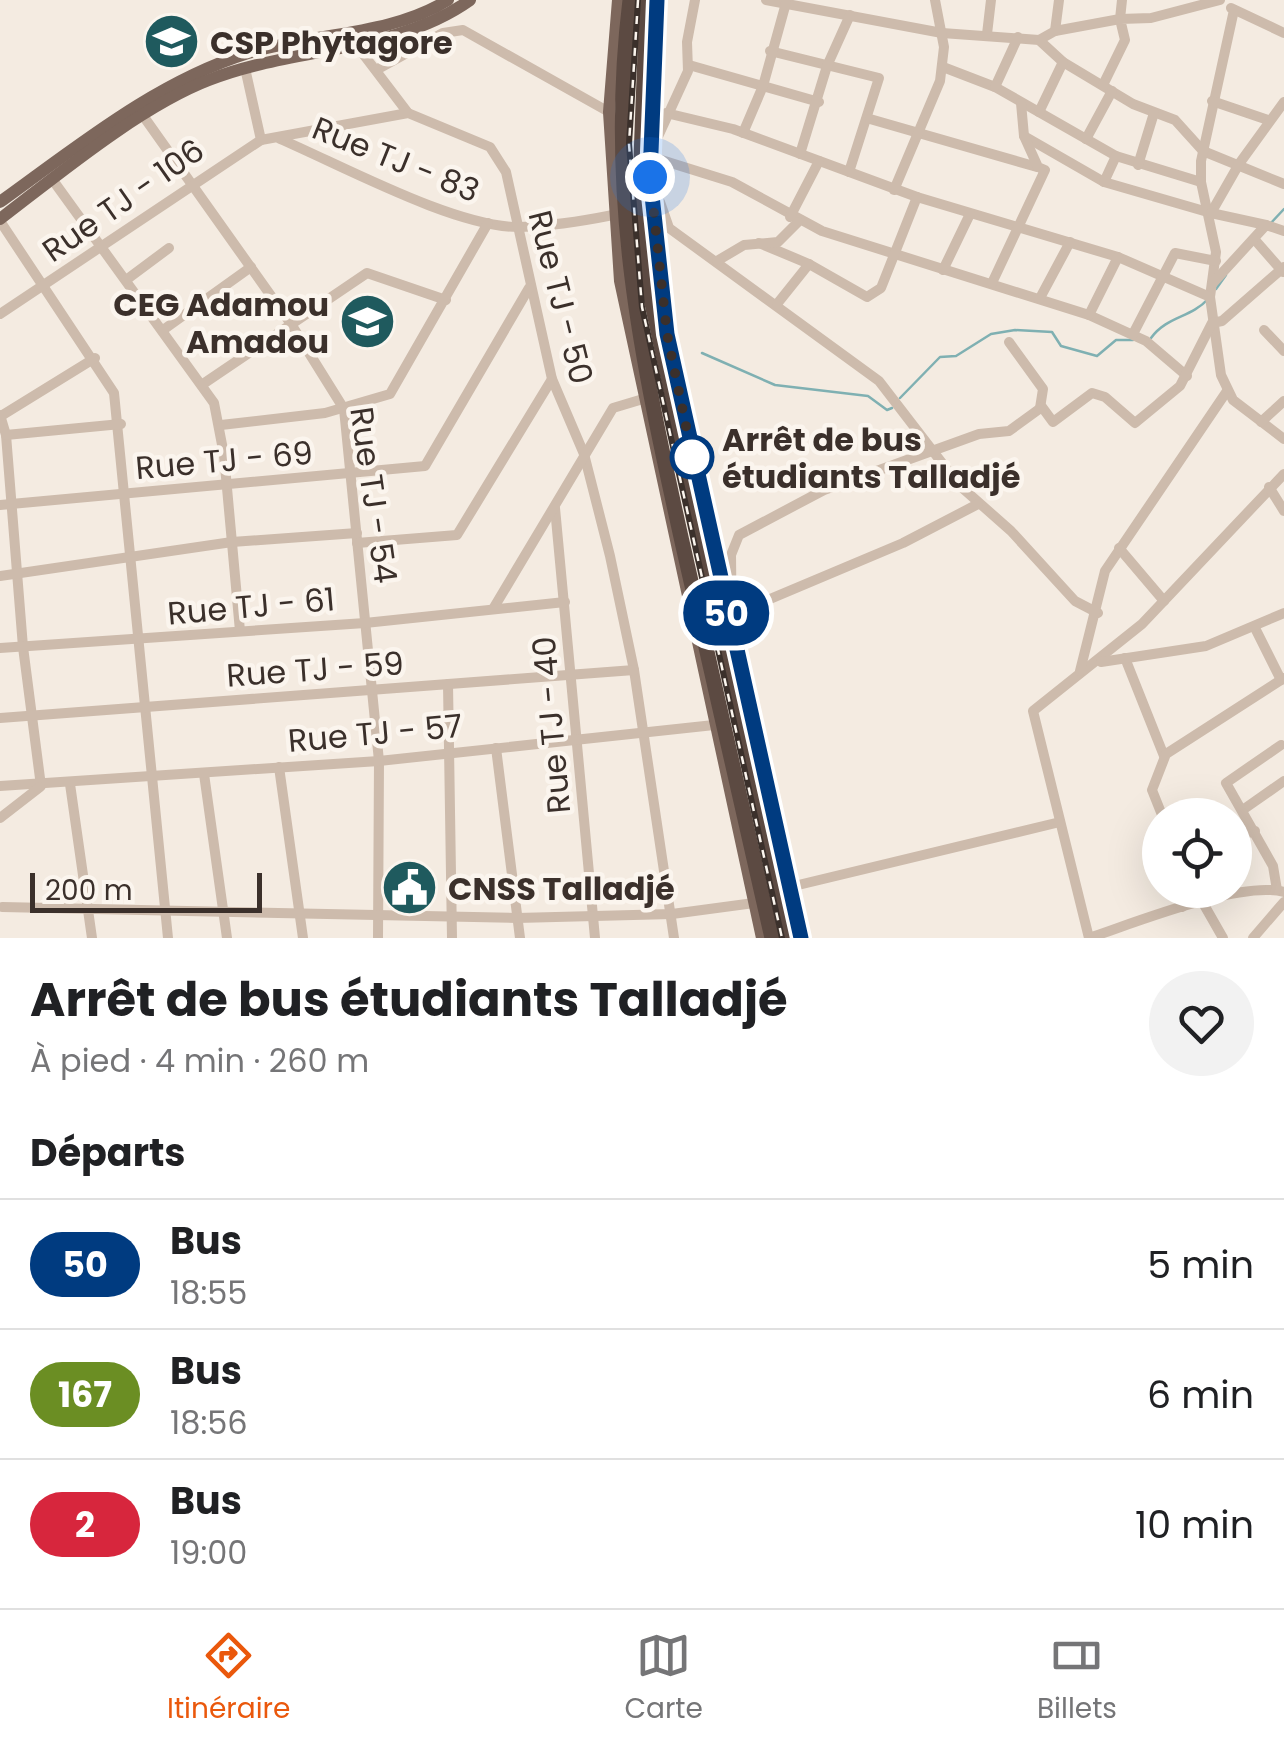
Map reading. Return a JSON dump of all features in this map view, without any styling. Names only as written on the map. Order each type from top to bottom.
[{"type":"highway","points":[[630,0],[620,120],[630,281],[663,455],[772,938]]},
{"type":"highway","points":[[647,0],[639,149],[651,298],[789,938]]},
{"type":"main road","points":[[0,202],[180,80],[252,52],[418,14],[448,0]]},
{"type":"main road","points":[[0,220],[52,179],[197,86],[244,68],[419,27],[470,0]]},
{"type":"main road","points":[[618,0],[609,112],[613,215],[643,399],[762,938]]},
{"type":"main road","points":[[657,0],[650,177],[660,285],[732,642],[801,938]]},
{"type":"street","points":[[695,0],[687,42],[690,65],[657,133],[656,158],[665,223],[878,382],[932,453],[978,504],[1011,531],[1075,601],[1098,612]]},
{"type":"street","points":[[766,0],[942,33],[1039,40],[1063,62],[1107,88],[1175,120],[1203,151],[1284,184]]},
{"type":"street","points":[[894,190],[943,67],[942,33],[935,0]]},
{"type":"street","points":[[987,34],[991,0]]},
{"type":"street","points":[[1054,31],[1059,0]]},
{"type":"street","points":[[1086,139],[1125,40],[1120,19],[1122,0]]},
{"type":"street","points":[[1039,40],[1054,31],[1120,19],[1151,18],[1220,1],[1284,33]]},
{"type":"street","points":[[743,133],[763,86],[786,3]]},
{"type":"street","points":[[1234,10],[1212,101],[1200,182],[1211,213],[1216,261],[1211,290],[1212,323],[1227,391],[1284,439]]},
{"type":"street","points":[[800,154],[828,66],[850,15]]},
{"type":"street","points":[[376,70],[444,33],[463,30],[609,112]]},
{"type":"street","points":[[279,138],[408,113],[345,31]]},
{"type":"street","points":[[995,87],[1018,37]]},
{"type":"street","points":[[770,51],[878,78],[870,119],[850,172]]},
{"type":"street","points":[[1039,112],[1063,62]]},
{"type":"street","points":[[690,65],[819,102]]},
{"type":"street","points":[[943,67],[995,87],[1116,156],[1200,182]]},
{"type":"street","points":[[244,68],[261,140]]},
{"type":"street","points":[[1212,101],[1284,122]]},
{"type":"street","points":[[1021,102],[1024,136],[1038,167]]},
{"type":"street","points":[[1211,213],[1239,164],[1284,102]]},
{"type":"street","name":"Rue TJ - 50","points":[[408,113],[490,147],[506,172],[552,379],[584,454],[634,670],[674,938]]},
{"type":"street","points":[[666,113],[743,133],[894,190],[1070,242],[1164,278],[1211,290]]},
{"type":"street","points":[[1138,165],[1154,113]]},
{"type":"street","name":"Rue TJ - 54","points":[[144,117],[291,324],[344,408],[379,761],[378,938]]},
{"type":"street","points":[[870,119],[1045,170],[992,283]]},
{"type":"street","points":[[1024,136],[1104,182],[1284,231]]},
{"type":"street","name":"Rue TJ - 106","points":[[0,314],[191,183],[261,140],[279,138]]},
{"type":"street","name":"Rue TJ - 83","points":[[279,138],[488,223],[518,227],[613,215]]},
{"type":"street","points":[[1104,182],[1116,156]]},
{"type":"street","points":[[656,158],[732,182],[794,219],[893,256],[1089,315],[1133,334],[1187,376]]},
{"type":"street","points":[[718,261],[744,245],[783,240],[819,161]]},
{"type":"street","points":[[52,179],[203,384],[220,425],[240,630]]},
{"type":"street","points":[[760,243],[867,297],[881,288],[918,197]]},
{"type":"street","points":[[943,270],[970,214]]},
{"type":"street","points":[[0,220],[95,358],[114,393],[121,424],[168,938]]},
{"type":"street","points":[[220,425],[344,408],[390,394],[488,223]]},
{"type":"street","points":[[1211,290],[1266,225]]},
{"type":"street","points":[[1212,323],[1222,321],[1283,270],[1256,240]]},
{"type":"street","points":[[1040,298],[1070,242]]},
{"type":"street","points":[[126,280],[168,248]]},
{"type":"street","points":[[1133,334],[1176,252],[1216,261]]},
{"type":"street","points":[[1089,315],[1118,258]]},
{"type":"street","points":[[777,304],[808,264]]},
{"type":"street","points":[[163,330],[251,267]]},
{"type":"street","points":[[203,384],[366,274],[446,300]]},
{"type":"street","name":"Rue TJ - 69","points":[[5,505],[410,470],[430,461],[530,288]]},
{"type":"street","points":[[1040,408],[1053,422],[1097,392],[1133,423],[1168,398],[1187,376],[1212,323]]},
{"type":"street","points":[[1264,330],[1284,352]]},
{"type":"street","points":[[732,642],[731,556],[738,535],[824,490],[987,432],[1009,431],[1040,408],[1044,389],[1009,342]]},
{"type":"street","points":[[0,818],[41,786],[17,574],[5,505],[6,435],[0,415],[95,358]]},
{"type":"street","points":[[0,576],[232,542],[457,535],[552,379]]},
{"type":"street","points":[[1080,671],[1098,612],[1099,586],[1119,548],[1227,391]]},
{"type":"street","points":[[494,609],[614,408],[643,399]]},
{"type":"street","points":[[1260,422],[1284,402]]},
{"type":"street","points":[[6,435],[121,424]]},
{"type":"street","points":[[1100,662],[1164,601],[1284,474]]},
{"type":"street","points":[[1268,488],[1284,511]]},
{"type":"street","points":[[732,615],[903,544],[978,504]]},
{"type":"street","name":"Rue TJ - 40","points":[[555,508],[595,938]]},
{"type":"street","points":[[1119,548],[1164,601]]},
{"type":"street","name":"Rue TJ - 61","points":[[0,648],[365,622],[566,602]]},
{"type":"street","points":[[1179,908],[1089,938],[1033,710],[1080,671],[1100,662],[1206,646],[1284,613]]},
{"type":"street","points":[[1155,798],[1152,790],[1164,756],[1282,679],[1255,628]]},
{"type":"street","points":[[1126,658],[1164,756]]},
{"type":"street","name":"Rue TJ - 59","points":[[0,718],[634,670]]},
{"type":"street","points":[[448,684],[452,938]]},
{"type":"street","name":"Rue TJ - 57","points":[[0,786],[379,761],[714,725]]},
{"type":"street","points":[[1237,798],[1226,780],[1281,745]]},
{"type":"street","points":[[496,748],[520,938]]},
{"type":"street","points":[[279,767],[303,938]]},
{"type":"street","points":[[204,774],[227,938]]},
{"type":"street","points":[[1252,803],[1284,781]]},
{"type":"street","points":[[70,784],[92,938]]},
{"type":"street","points":[[790,887],[1060,822]]},
{"type":"street","points":[[1252,825],[1273,866],[1280,891],[1252,895]]},
{"type":"street","points":[[1252,938],[1284,902]]},
{"type":"street","points":[[1,907],[517,918],[672,914],[754,903]]},
{"type":"street","points":[[1206,908],[1223,938]]},
{"type":"waterway","points":[[1270,224],[1284,209]]},
{"type":"waterway","points":[[1216,289],[1226,275]]},
{"type":"waterway","points":[[1151,338],[1164,325],[1208,299]]},
{"type":"waterway","points":[[900,398],[940,357],[956,356],[991,334],[1015,330],[1052,332],[1061,346],[1097,356],[1116,340],[1133,340]]},
{"type":"waterway","points":[[702,353],[775,385],[868,396],[887,410],[892,408]]},
{"type":"railway","points":[[638,0],[629,144],[642,307],[782,938]]},
{"type":"bus line","name":"50","points":[[657,0],[650,177],[667,334],[732,642],[801,938]]},
{"type":"place","name":"CSP Phytagore","points":[[171,42]]},
{"type":"place","name":"CEG Adamou Amadou","points":[[368,322]]},
{"type":"place","name":"Arrêt de bus étudiants Talladjé","points":[[692,457]]},
{"type":"place","name":"CNSS Talladjé","points":[[409,888]]},
{"type":"route","points":[[650,177],[667,334],[695,470],[692,457]]}]
